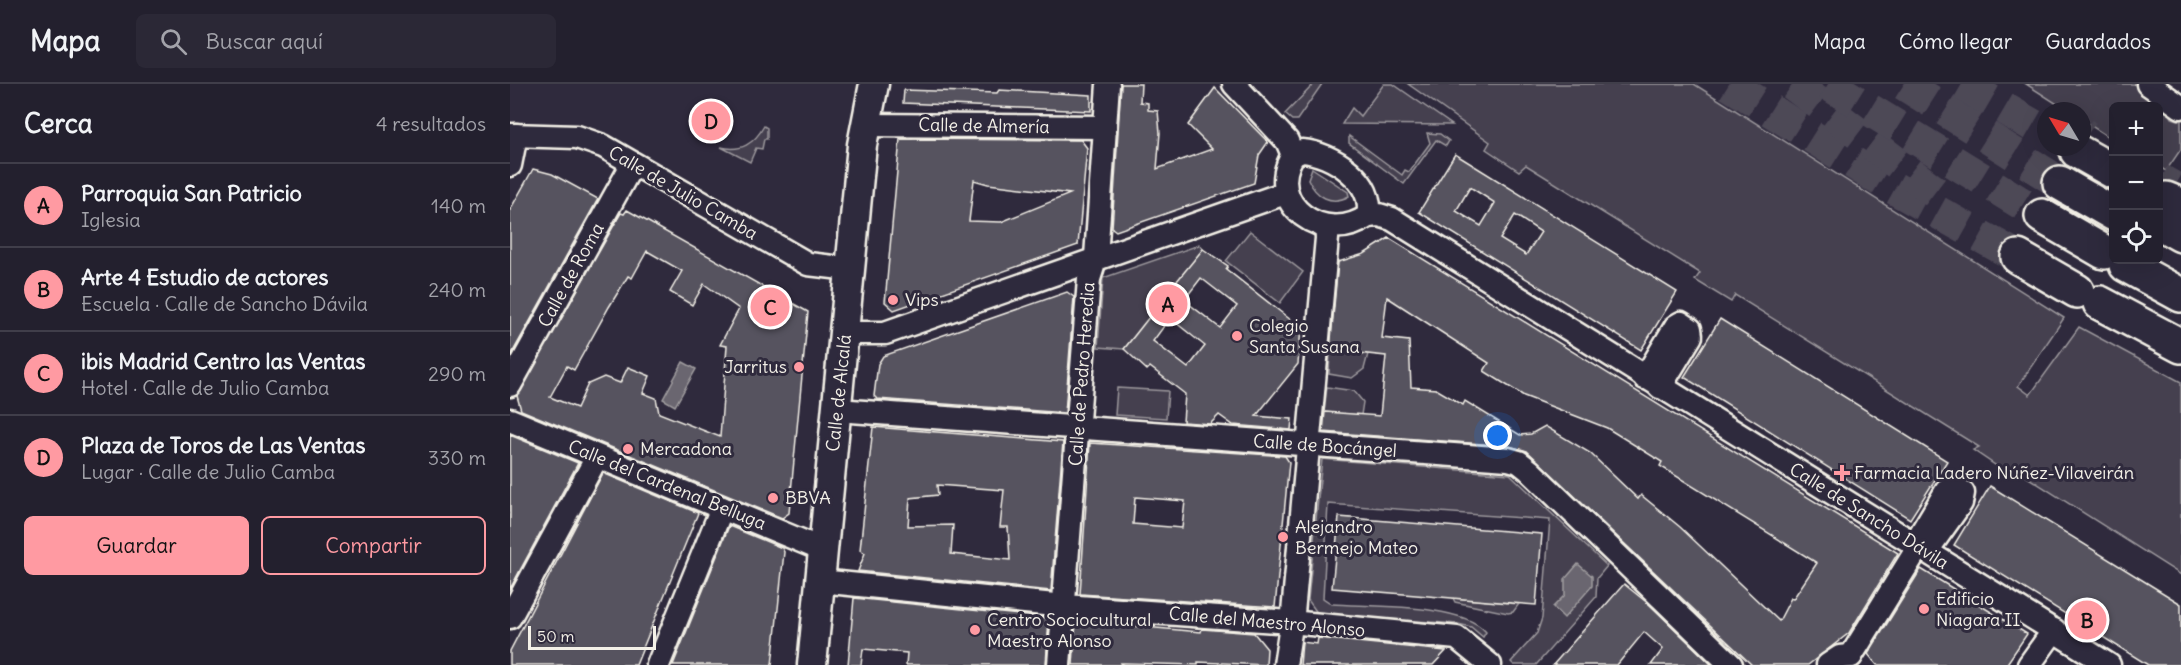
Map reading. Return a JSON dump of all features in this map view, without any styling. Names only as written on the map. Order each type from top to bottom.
[{"type":"highway","points":[[2072,159],[2109,154]]},
{"type":"highway","points":[[2072,159],[2109,170]]},
{"type":"highway","points":[[2072,159],[2109,191]]},
{"type":"highway","points":[[2072,159],[2111,210]]},
{"type":"highway","points":[[2168,195],[2181,235]]},
{"type":"highway","points":[[2042,216],[2181,295]]},
{"type":"highway","points":[[2163,243],[2181,252]]},
{"type":"highway","points":[[2018,257],[2181,346]]},
{"type":"main road","name":"Calle de Alcalá","points":[[861,84],[865,123]]},
{"type":"main road","name":"Calle de Alcalá","points":[[812,665],[865,123],[874,84]]},
{"type":"street","name":"Calle de Pedro Heredia","points":[[1059,665],[1089,279],[1096,257],[1108,84]]},
{"type":"street","points":[[1234,84],[1287,141],[1293,155]]},
{"type":"street","points":[[2148,84],[2174,103]]},
{"type":"street","name":"Calle de Almería","points":[[865,123],[1104,127]]},
{"type":"street","points":[[510,165],[513,135]]},
{"type":"street","name":"Calle de Julio Camba","points":[[513,135],[577,137],[603,146],[632,165],[807,264],[850,269]]},
{"type":"street","points":[[1302,151],[1311,151],[1342,167],[1362,184],[1369,196],[1368,216],[1341,228],[1326,226],[1303,215],[1285,193],[1283,176],[1293,155],[1302,151]]},
{"type":"street","name":"Calle de Roma","points":[[510,385],[632,165]]},
{"type":"street","points":[[845,333],[885,333],[1096,257],[1285,193]]},
{"type":"street","name":"Calle de Sancho Dávila","points":[[1368,216],[1379,215],[1392,219],[1652,383],[2109,665]]},
{"type":"street","points":[[1285,665],[1328,238],[1326,226]]},
{"type":"street","name":"Calle de Bocángel","points":[[837,410],[1508,459],[1519,462],[1731,665]]},
{"type":"street","name":"Calle del Cardenal Belluga","points":[[510,420],[824,550]]},
{"type":"street","points":[[510,617],[597,457]]},
{"type":"street","points":[[658,665],[722,508]]},
{"type":"street","points":[[1828,665],[1840,657],[1854,661],[1923,549]]},
{"type":"street","name":"Calle del Maestro Alonso","points":[[820,581],[1064,606],[1290,622],[1456,638],[1490,665]]},
{"type":"street","points":[[2029,665],[2054,630]]},
{"type":"shaded area","points":[[1314,84],[1322,84],[1297,120],[1292,120],[1285,114]]},
{"type":"shaded area","points":[[1384,84],[1393,84],[1452,125],[1342,124],[1352,108],[1360,116]]},
{"type":"shaded area","points":[[1408,84],[1694,84],[2064,318],[2018,386],[2030,395],[2079,327],[2181,382],[2181,575],[2013,468],[2007,473],[1973,450],[1979,447],[1735,295],[1731,302],[1695,280],[1700,273],[1526,165],[1519,171],[1486,149],[1490,142]]},
{"type":"shaded area","points":[[2026,84],[2141,84],[2160,102],[2109,102],[2109,137],[2091,126],[2091,102],[2054,102]]},
{"type":"shaded area","points":[[2163,104],[2172,118],[2181,121],[2181,149],[2166,171],[2163,169]]},
{"type":"shaded area","points":[[764,126],[767,128],[767,139],[764,139],[762,149],[756,148],[750,162],[721,147],[735,148],[746,145],[756,138]]},
{"type":"shaded area","points":[[1427,133],[1440,134],[1449,141],[1446,146],[1436,140],[1404,184],[1349,143],[1349,136],[1402,175],[1405,170],[1409,172],[1430,143]]},
{"type":"shaded area","points":[[1312,168],[1348,192],[1349,196],[1330,200],[1320,195],[1308,179]]},
{"type":"shaded area","points":[[1250,231],[1303,272],[1280,303],[1226,261]]},
{"type":"shaded area","points":[[1199,245],[1203,249],[1173,286],[1168,283],[1163,289],[1168,293],[1149,308],[1154,311],[1124,349],[1098,347],[1103,278]]},
{"type":"shaded area","points":[[1330,350],[1368,354],[1364,369],[1352,378],[1329,374]]},
{"type":"shaded area","points":[[683,362],[696,369],[675,406],[663,399]]},
{"type":"shaded area","points":[[1327,387],[1354,391],[1363,402],[1361,415],[1324,412]]},
{"type":"shaded area","points":[[1117,388],[1168,391],[1166,418],[1115,415]]},
{"type":"shaded area","points":[[1322,459],[1510,474],[1607,566],[1597,578],[1596,597],[1536,665],[1514,665],[1511,662],[1537,633],[1542,618],[1550,520],[1328,504],[1323,598],[1332,604],[1437,611],[1474,623],[1486,632],[1483,637],[1471,627],[1458,624],[1318,614],[1308,600]]},
{"type":"shaded area","points":[[1578,564],[1592,576],[1592,586],[1564,618],[1553,607],[1565,595],[1565,579]]},
{"type":"shaded area","points":[[1453,598],[1519,604],[1513,612],[1508,613],[1455,602]]},
{"type":"building","points":[[1121,84],[1141,84],[1140,102],[1148,103],[1148,110],[1158,111],[1160,133],[1157,169],[1212,149],[1188,125],[1215,88],[1268,142],[1259,155],[1254,183],[1116,231],[1112,228]]},
{"type":"building","points":[[904,90],[997,93],[999,90],[1091,95],[1091,111],[903,103]]},
{"type":"building","points":[[900,139],[1081,140],[1087,148],[1078,245],[894,310],[885,302]],"holes":[[[974,180],[988,184],[1070,194],[1001,222],[969,221]]]},
{"type":"building","points":[[1455,154],[1677,292],[1641,350],[1419,212]],"holes":[[[1470,187],[1495,203],[1481,226],[1456,211]],[[1515,215],[1541,232],[1526,255],[1500,239]]]},
{"type":"building","points":[[533,169],[552,174],[598,199],[510,357],[510,210]]},
{"type":"building","points":[[627,210],[808,312],[789,513],[782,518],[521,410],[517,396],[621,213],[624,214]],"holes":[[[647,251],[682,271],[670,292],[692,305],[704,284],[739,309],[720,345],[727,346],[720,437],[659,413],[656,398],[643,393],[650,376],[628,367],[620,383],[604,377],[588,384],[577,408],[550,397],[567,366],[574,370],[628,276],[632,278]]]},
{"type":"building","points":[[1389,238],[1898,553],[1849,633],[1808,665],[1752,665],[1527,451],[1509,446],[1323,432],[1325,412],[1380,416],[1386,356],[1330,350],[1338,262],[1364,254]],"holes":[[[1387,297],[1489,363],[1484,371],[1524,396],[1607,428],[1662,462],[1660,466],[1817,563],[1793,599],[1791,598],[1779,621],[1680,527],[1641,495],[1638,499],[1590,453],[1545,426],[1531,434],[1520,435],[1465,401],[1463,405],[1436,389],[1411,387],[1409,341],[1382,338]]]},
{"type":"building","name":"Colegio Santa Susana","points":[[1203,249],[1228,266],[1226,269],[1301,328],[1298,364],[1256,416],[1292,419],[1291,430],[1233,425],[1219,415],[1210,424],[1183,422],[1185,394],[1150,367],[1147,370],[1124,349],[1154,311],[1149,308],[1169,283],[1173,286]],"holes":[[[1201,278],[1237,306],[1220,328],[1184,300]],[[1170,318],[1205,346],[1188,368],[1153,341]]]},
{"type":"building","points":[[1067,292],[1074,297],[1065,413],[877,399],[874,396],[878,364],[883,356]]},
{"type":"building","points":[[1720,319],[1947,461],[1910,519],[1684,377]]},
{"type":"building","points":[[873,427],[1063,442],[1051,591],[858,571],[865,553],[860,550]],"holes":[[[937,485],[1004,490],[1000,527],[1008,527],[1010,560],[951,554],[953,525],[908,526],[910,498],[938,495]]]},
{"type":"building","points":[[510,435],[578,463],[510,589]]},
{"type":"building","points":[[1090,443],[1285,456],[1289,462],[1275,607],[1080,594]],"holes":[[[1135,497],[1185,501],[1182,528],[1133,524]]]},
{"type":"building","points":[[603,473],[698,513],[636,665],[510,665],[510,651]]},
{"type":"building","points":[[1990,486],[2181,604],[2181,665],[2148,665],[1954,545]]},
{"type":"building","points":[[1339,517],[1542,534],[1536,605],[1332,588]]},
{"type":"building","points":[[729,526],[782,548],[784,552],[772,665],[673,665]]},
{"type":"building","points":[[1921,569],[2027,634],[2006,665],[1877,665],[1868,654]]},
{"type":"building","points":[[1624,584],[1650,605],[1712,665],[1651,665],[1663,649],[1644,632],[1617,665],[1553,665]]},
{"type":"building","points":[[854,598],[1049,618],[1046,665],[906,665],[907,653],[863,649],[861,665],[848,665]]},
{"type":"building","points":[[1076,621],[1201,632],[1202,629],[1254,633],[1267,649],[1266,665],[1198,662],[1198,665],[1121,663],[1122,665],[1073,665]]},
{"type":"building","points":[[1318,638],[1446,651],[1433,665],[1300,665],[1302,642],[1317,644]]},
{"type":"tunnel","points":[[1729,84],[1885,183],[2018,257]]},
{"type":"tunnel","points":[[1793,84],[1935,192]]},
{"type":"tunnel","points":[[1828,84],[2042,216]]},
{"type":"tunnel","points":[[1904,84],[2060,183]]},
{"type":"tunnel","points":[[1962,84],[2037,128]]},
{"type":"tunnel","points":[[2163,182],[2174,188]]},
{"type":"place","name":"Plaza de Toros de Las Ventas","points":[[711,121]]},
{"type":"place","name":"Vips","points":[[893,300]]},
{"type":"place","name":"Parroquia San Patricio","points":[[1168,304]]},
{"type":"place","name":"ibis Madrid Centro las Ventas","points":[[770,307]]},
{"type":"place","name":"Colegio Santa Susana","points":[[1237,336]]},
{"type":"place","name":"Jarritus","points":[[799,367]]},
{"type":"place","name":"Mercadona","points":[[628,449]]},
{"type":"place","name":"Farmacia Ladero Núñez-Vilaveirán","points":[[1842,473]]},
{"type":"place","name":"BBVA","points":[[773,498]]},
{"type":"place","name":"Alejandro Bermejo Mateo","points":[[1283,537]]},
{"type":"place","name":"Edificio Niagara II","points":[[1924,609]]},
{"type":"place","name":"Arte 4 Estudio de actores","points":[[2087,620]]},
{"type":"place","name":"Centro Sociocultural Maestro Alonso","points":[[975,630]]}]
